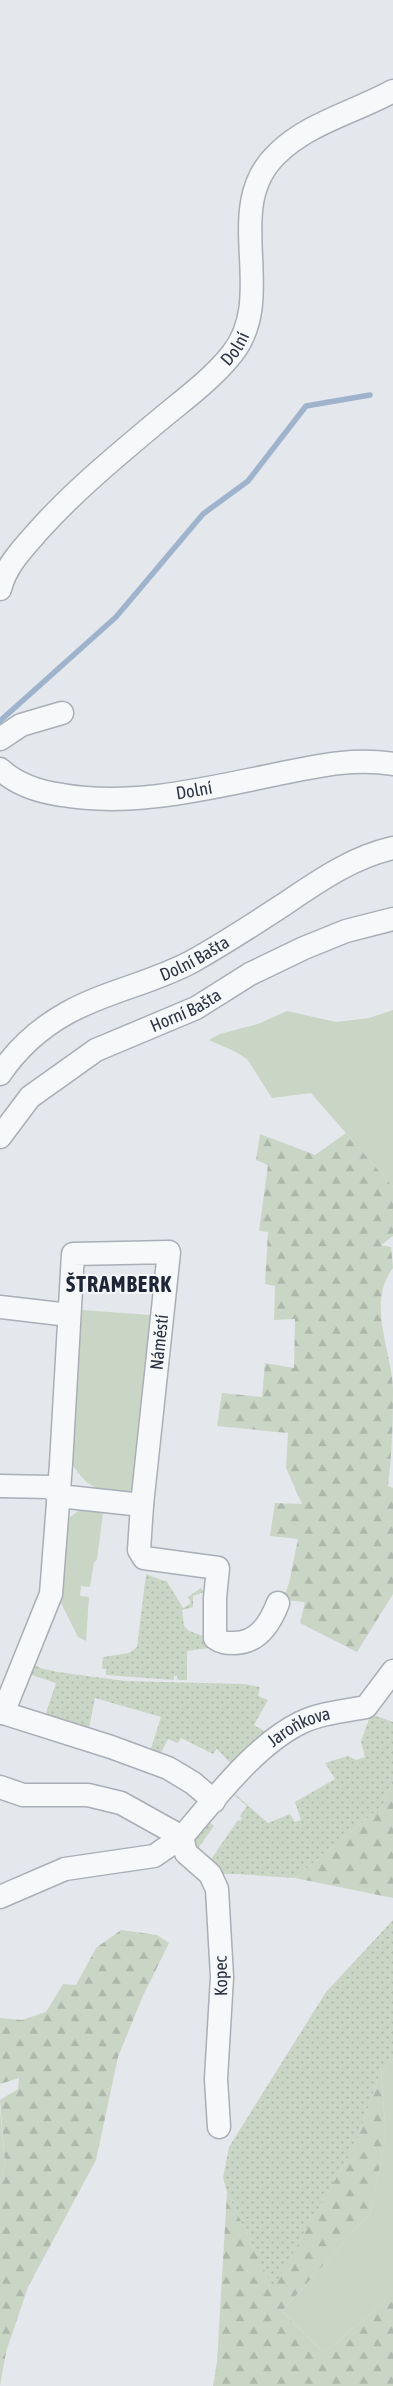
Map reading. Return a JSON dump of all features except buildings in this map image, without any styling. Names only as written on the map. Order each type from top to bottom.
[{"type":"street","name":"Dolní","points":[[0,589],[2,581],[21,550],[55,512],[116,456],[197,388],[233,353],[246,328],[253,307],[250,219],[258,178],[265,167],[277,153],[305,133],[393,91]]},
{"type":"street","points":[[0,739],[21,725],[62,713]]},
{"type":"street","name":"Dolní","points":[[0,769],[20,783],[36,790],[79,798],[111,798],[192,792],[326,764],[366,761],[393,764]]},
{"type":"street","name":"Dolní Bašta","points":[[0,1074],[12,1057],[28,1041],[66,1014],[190,962],[243,931],[340,867],[375,852],[393,848]]},
{"type":"street","name":"Horní Bašta","points":[[0,1137],[30,1097],[96,1050],[196,1008],[250,974],[304,948],[346,932],[393,919]]},
{"type":"street","name":"Náměstí","points":[[2,1712],[51,1594],[73,1254],[168,1252],[142,1505]]},
{"type":"street","points":[[0,1307],[69,1315]]},
{"type":"street","points":[[0,1486],[50,1487],[58,1496],[142,1505],[139,1550],[144,1558],[218,1568],[215,1598],[215,1638],[222,1643],[245,1643],[262,1632],[271,1619],[278,1603]]},
{"type":"street","name":"Jaroňkova","points":[[214,1801],[257,1754],[272,1742],[300,1723],[333,1712],[366,1707],[393,1671]]},
{"type":"street","points":[[0,1897],[65,1868],[154,1856],[182,1837],[214,1801],[193,1783],[168,1768],[111,1747],[2,1712]]},
{"type":"street","points":[[0,1787],[23,1795],[88,1795],[121,1803],[182,1837]]},
{"type":"street","name":"Kopec","points":[[182,1837],[186,1853],[210,1874],[217,1889],[222,1977],[216,2079],[219,2127]]},
{"type":"green space","points":[[393,1010],[393,1187],[311,1093],[272,1098],[247,1059],[209,1040],[220,1034],[258,1024],[287,1011],[336,1022],[369,1018]]},
{"type":"green space","points":[[346,1133],[393,1187],[393,1236],[381,1245],[391,1247],[393,1268],[385,1282],[381,1297],[381,1312],[393,1390],[388,1486],[393,1488],[393,1594],[357,1652],[300,1623],[305,1602],[283,1600],[289,1583],[298,1539],[270,1536],[275,1503],[302,1504],[286,1468],[288,1433],[217,1426],[222,1393],[262,1397],[265,1363],[294,1368],[295,1319],[274,1320],[275,1286],[265,1284],[268,1232],[259,1231],[268,1165],[256,1160],[260,1134],[315,1155]]},
{"type":"green space","points":[[82,1310],[151,1315],[134,1487],[127,1494],[109,1492],[89,1484],[72,1464]]},
{"type":"green space","points":[[101,1508],[103,1513],[97,1560],[94,1562],[90,1587],[81,1586],[80,1596],[89,1597],[86,1641],[78,1637],[61,1603],[69,1518],[78,1511]]},
{"type":"green space","points":[[146,1574],[164,1581],[166,1580],[183,1608],[191,1603],[188,1597],[201,1588],[204,1592],[193,1596],[193,1607],[182,1610],[184,1626],[189,1631],[212,1639],[209,1648],[187,1651],[187,1680],[178,1680],[177,1676],[174,1676],[174,1680],[106,1675],[106,1669],[102,1669],[103,1657],[129,1653],[137,1647]]},
{"type":"green space","points":[[32,1663],[40,1668],[58,1672],[125,1681],[244,1684],[260,1687],[258,1696],[268,1700],[254,1725],[271,1735],[237,1770],[217,1749],[213,1754],[181,1738],[178,1743],[168,1739],[159,1757],[149,1755],[161,1717],[95,1698],[88,1733],[44,1719],[56,1683],[29,1674]]},
{"type":"green space","points":[[371,1714],[393,1722],[393,1780],[383,1805],[295,1878],[210,1874],[205,1868],[238,1820],[240,1821],[242,1818],[240,1816],[247,1806],[231,1792],[208,1821],[214,1826],[191,1858],[186,1853],[227,1787],[268,1823],[290,1814],[295,1822],[301,1820],[295,1802],[335,1779],[325,1763],[348,1756],[356,1760],[365,1757],[361,1741]]},
{"type":"green space","points":[[393,1780],[393,1898],[295,1878],[383,1805]]},
{"type":"green space","points":[[393,1920],[393,2059],[381,2071],[354,2147],[273,2288],[227,2192],[223,2178],[229,2147],[326,1992]]},
{"type":"green space","points":[[121,1930],[157,1935],[169,1943],[142,1998],[118,2057],[96,2160],[28,2287],[6,2352],[0,2386],[0,2180],[5,2165],[0,2100],[18,2089],[19,2078],[0,2084],[0,2018],[22,2020],[46,2012],[63,1984],[76,1985],[96,1948]]},
{"type":"green space","points":[[393,2059],[393,2300],[386,2300],[324,2353],[282,2311],[370,2213],[386,2137],[381,2071]]},
{"type":"green space","points":[[381,2071],[386,2137],[370,2213],[282,2311],[324,2353],[386,2300],[393,2300],[393,2386],[213,2386],[217,2362],[227,2192],[273,2287],[354,2147]]},
{"type":"green space","points":[[0,2108],[5,2165],[0,2180]]},
{"type":"waterway","points":[[0,721],[116,617],[203,514],[248,481],[306,406],[370,395]]},
{"type":"district","name":"ŠTRAMBERK","points":[[119,1284]]}]
